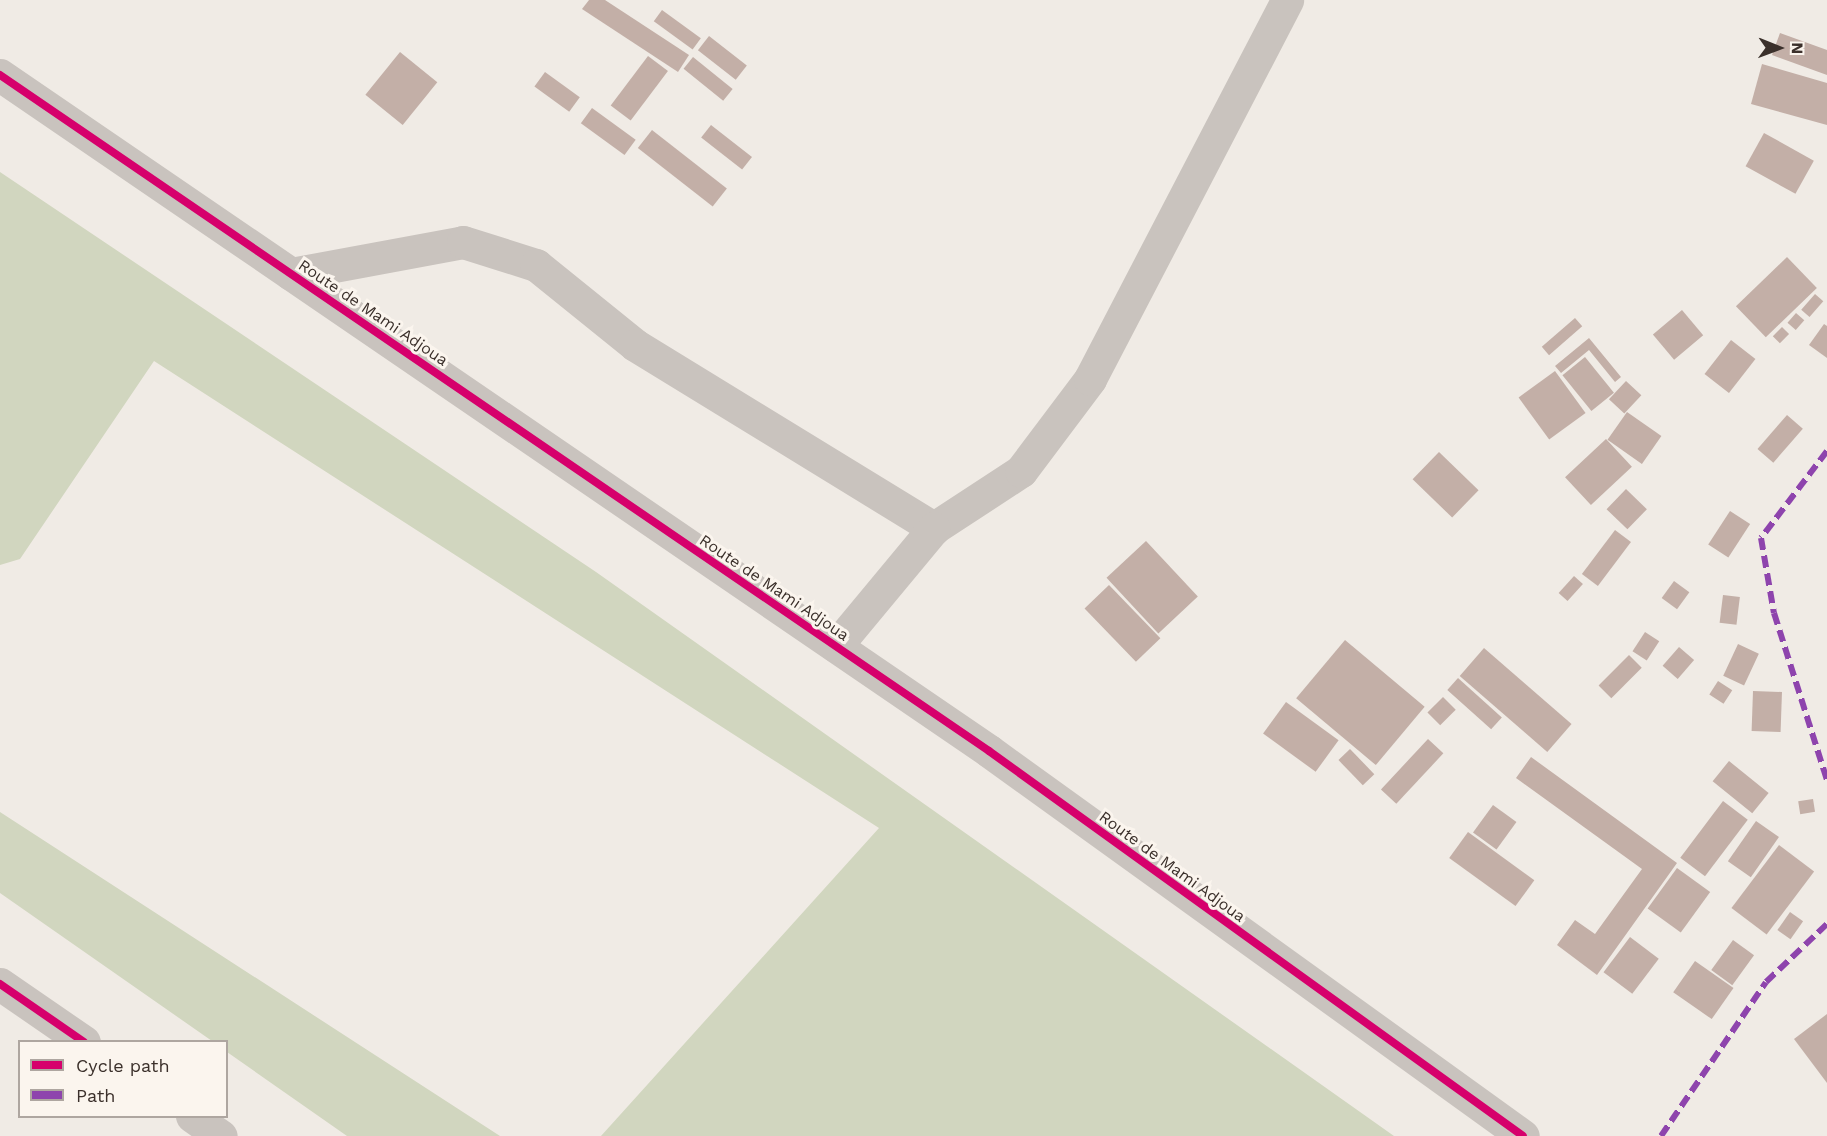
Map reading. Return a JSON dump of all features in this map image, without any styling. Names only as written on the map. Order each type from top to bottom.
[{"type":"street","points":[[836,646],[934,528],[1021,471],[1090,379],[1287,0]]},
{"type":"street","name":"Route de Mami Adjoua","points":[[0,75],[836,646],[1524,1136]]},
{"type":"street","points":[[291,274],[463,242],[536,265],[635,345],[934,528]]},
{"type":"street","points":[[0,984],[83,1040]]},
{"type":"street","points":[[195,1118],[220,1136]]},
{"type":"green space","points":[[0,172],[596,572],[1394,1136],[601,1136],[879,828],[154,361],[20,559],[0,565]]},
{"type":"green space","points":[[0,812],[500,1136],[347,1136],[228,1053],[228,1040],[211,1040],[0,893]]},
{"type":"building","points":[[589,0],[605,0],[689,55],[678,72],[582,9]]},
{"type":"building","points":[[662,10],[701,38],[693,50],[654,21]]},
{"type":"building","points":[[1780,33],[1827,50],[1827,75],[1772,55]]},
{"type":"building","points":[[709,36],[747,66],[736,80],[698,50]]},
{"type":"building","points":[[400,52],[437,82],[403,125],[365,95]]},
{"type":"building","points":[[648,56],[668,71],[631,121],[611,106]]},
{"type":"building","points":[[693,57],[733,89],[723,101],[684,69]]},
{"type":"building","points":[[1762,64],[1827,83],[1827,125],[1751,104]]},
{"type":"building","points":[[545,72],[580,97],[569,112],[534,87]]},
{"type":"building","points":[[592,108],[636,140],[625,155],[581,123]]},
{"type":"building","points":[[711,125],[752,157],[742,170],[701,138]]},
{"type":"building","points":[[652,130],[727,188],[713,207],[638,148]]},
{"type":"building","points":[[1764,133],[1814,161],[1795,194],[1746,166]]},
{"type":"building","points":[[1787,257],[1817,288],[1766,337],[1736,306]]},
{"type":"building","points":[[1815,294],[1823,301],[1810,317],[1801,310]]},
{"type":"building","points":[[1682,310],[1703,335],[1674,360],[1653,334]]},
{"type":"building","points":[[1796,313],[1804,320],[1796,330],[1787,323]]},
{"type":"building","points":[[1575,318],[1582,326],[1549,355],[1542,347]]},
{"type":"building","points":[[1824,324],[1827,326],[1827,358],[1809,345]]},
{"type":"building","points":[[1782,327],[1789,334],[1780,343],[1773,336]]},
{"type":"building","points":[[1589,338],[1621,377],[1615,382],[1589,350],[1561,373],[1555,366]]},
{"type":"building","points":[[1731,340],[1755,359],[1729,393],[1705,374]]},
{"type":"building","points":[[1585,357],[1614,393],[1591,411],[1562,375]]},
{"type":"building","points":[[1555,371],[1586,413],[1549,440],[1519,397]]},
{"type":"building","points":[[1626,381],[1641,395],[1624,414],[1609,399]]},
{"type":"building","points":[[1627,412],[1661,436],[1642,464],[1607,440]]},
{"type":"building","points":[[1787,415],[1803,429],[1773,463],[1757,449]]},
{"type":"building","points":[[1606,439],[1632,467],[1591,505],[1565,477]]},
{"type":"building","points":[[1439,452],[1479,490],[1452,518],[1413,479]]},
{"type":"building","points":[[1626,489],[1647,509],[1627,529],[1607,509]]},
{"type":"building","points":[[1730,511],[1750,524],[1728,558],[1708,545]]},
{"type":"building","points":[[1615,530],[1631,542],[1598,586],[1582,574]]},
{"type":"building","points":[[1146,541],[1198,597],[1158,633],[1107,578]]},
{"type":"building","points":[[1574,576],[1583,584],[1568,601],[1559,593]]},
{"type":"building","points":[[1674,581],[1689,592],[1677,609],[1662,598]]},
{"type":"building","points":[[1109,585],[1160,638],[1136,662],[1085,609]]},
{"type":"building","points":[[1723,595],[1740,597],[1736,625],[1720,623]]},
{"type":"building","points":[[1645,632],[1659,641],[1647,661],[1632,651]]},
{"type":"building","points":[[1345,640],[1425,707],[1376,765],[1296,698]]},
{"type":"building","points":[[1738,644],[1759,654],[1744,685],[1723,676]]},
{"type":"building","points":[[1679,647],[1694,660],[1678,679],[1663,666]]},
{"type":"building","points":[[1484,648],[1572,724],[1547,752],[1460,676]]},
{"type":"building","points":[[1629,655],[1642,668],[1611,698],[1599,685]]},
{"type":"building","points":[[1458,678],[1502,717],[1491,729],[1447,690]]},
{"type":"building","points":[[1718,681],[1732,690],[1724,704],[1709,694]]},
{"type":"building","points":[[1753,691],[1782,692],[1781,732],[1752,731]]},
{"type":"building","points":[[1443,697],[1456,710],[1440,725],[1427,713]]},
{"type":"building","points":[[1286,702],[1339,740],[1316,772],[1263,734]]},
{"type":"building","points":[[1428,739],[1443,753],[1396,804],[1381,789]]},
{"type":"building","points":[[1350,749],[1374,774],[1363,785],[1338,760]]},
{"type":"building","points":[[1531,757],[1677,863],[1597,975],[1557,945],[1575,920],[1595,934],[1642,869],[1516,778]]},
{"type":"building","points":[[1729,761],[1769,793],[1752,813],[1713,781]]},
{"type":"building","points":[[1813,799],[1815,812],[1800,814],[1798,801]]},
{"type":"building","points":[[1723,801],[1748,820],[1705,876],[1680,858]]},
{"type":"building","points":[[1493,805],[1516,822],[1496,850],[1473,833]]},
{"type":"building","points":[[1756,821],[1779,837],[1751,877],[1728,861]]},
{"type":"building","points":[[1468,832],[1534,880],[1516,906],[1449,858]]},
{"type":"building","points":[[1779,845],[1814,871],[1767,935],[1731,908]]},
{"type":"building","points":[[1677,868],[1710,892],[1681,933],[1648,908]]},
{"type":"building","points":[[1790,912],[1803,921],[1790,939],[1777,930]]},
{"type":"building","points":[[1630,937],[1659,959],[1632,994],[1604,972]]},
{"type":"building","points":[[1733,940],[1754,955],[1732,985],[1711,970]]},
{"type":"building","points":[[1695,961],[1734,988],[1712,1019],[1673,992]]},
{"type":"building","points":[[1827,1014],[1827,1083],[1794,1039]]},
{"type":"marked path","points":[[1827,451],[1761,538],[1774,613],[1827,780]]},
{"type":"marked path","points":[[1661,1136],[1766,982],[1827,924]]},
{"type":"cycle path","points":[[0,75],[989,751],[1523,1136]]},
{"type":"cycle path","points":[[0,984],[81,1040]]}]
